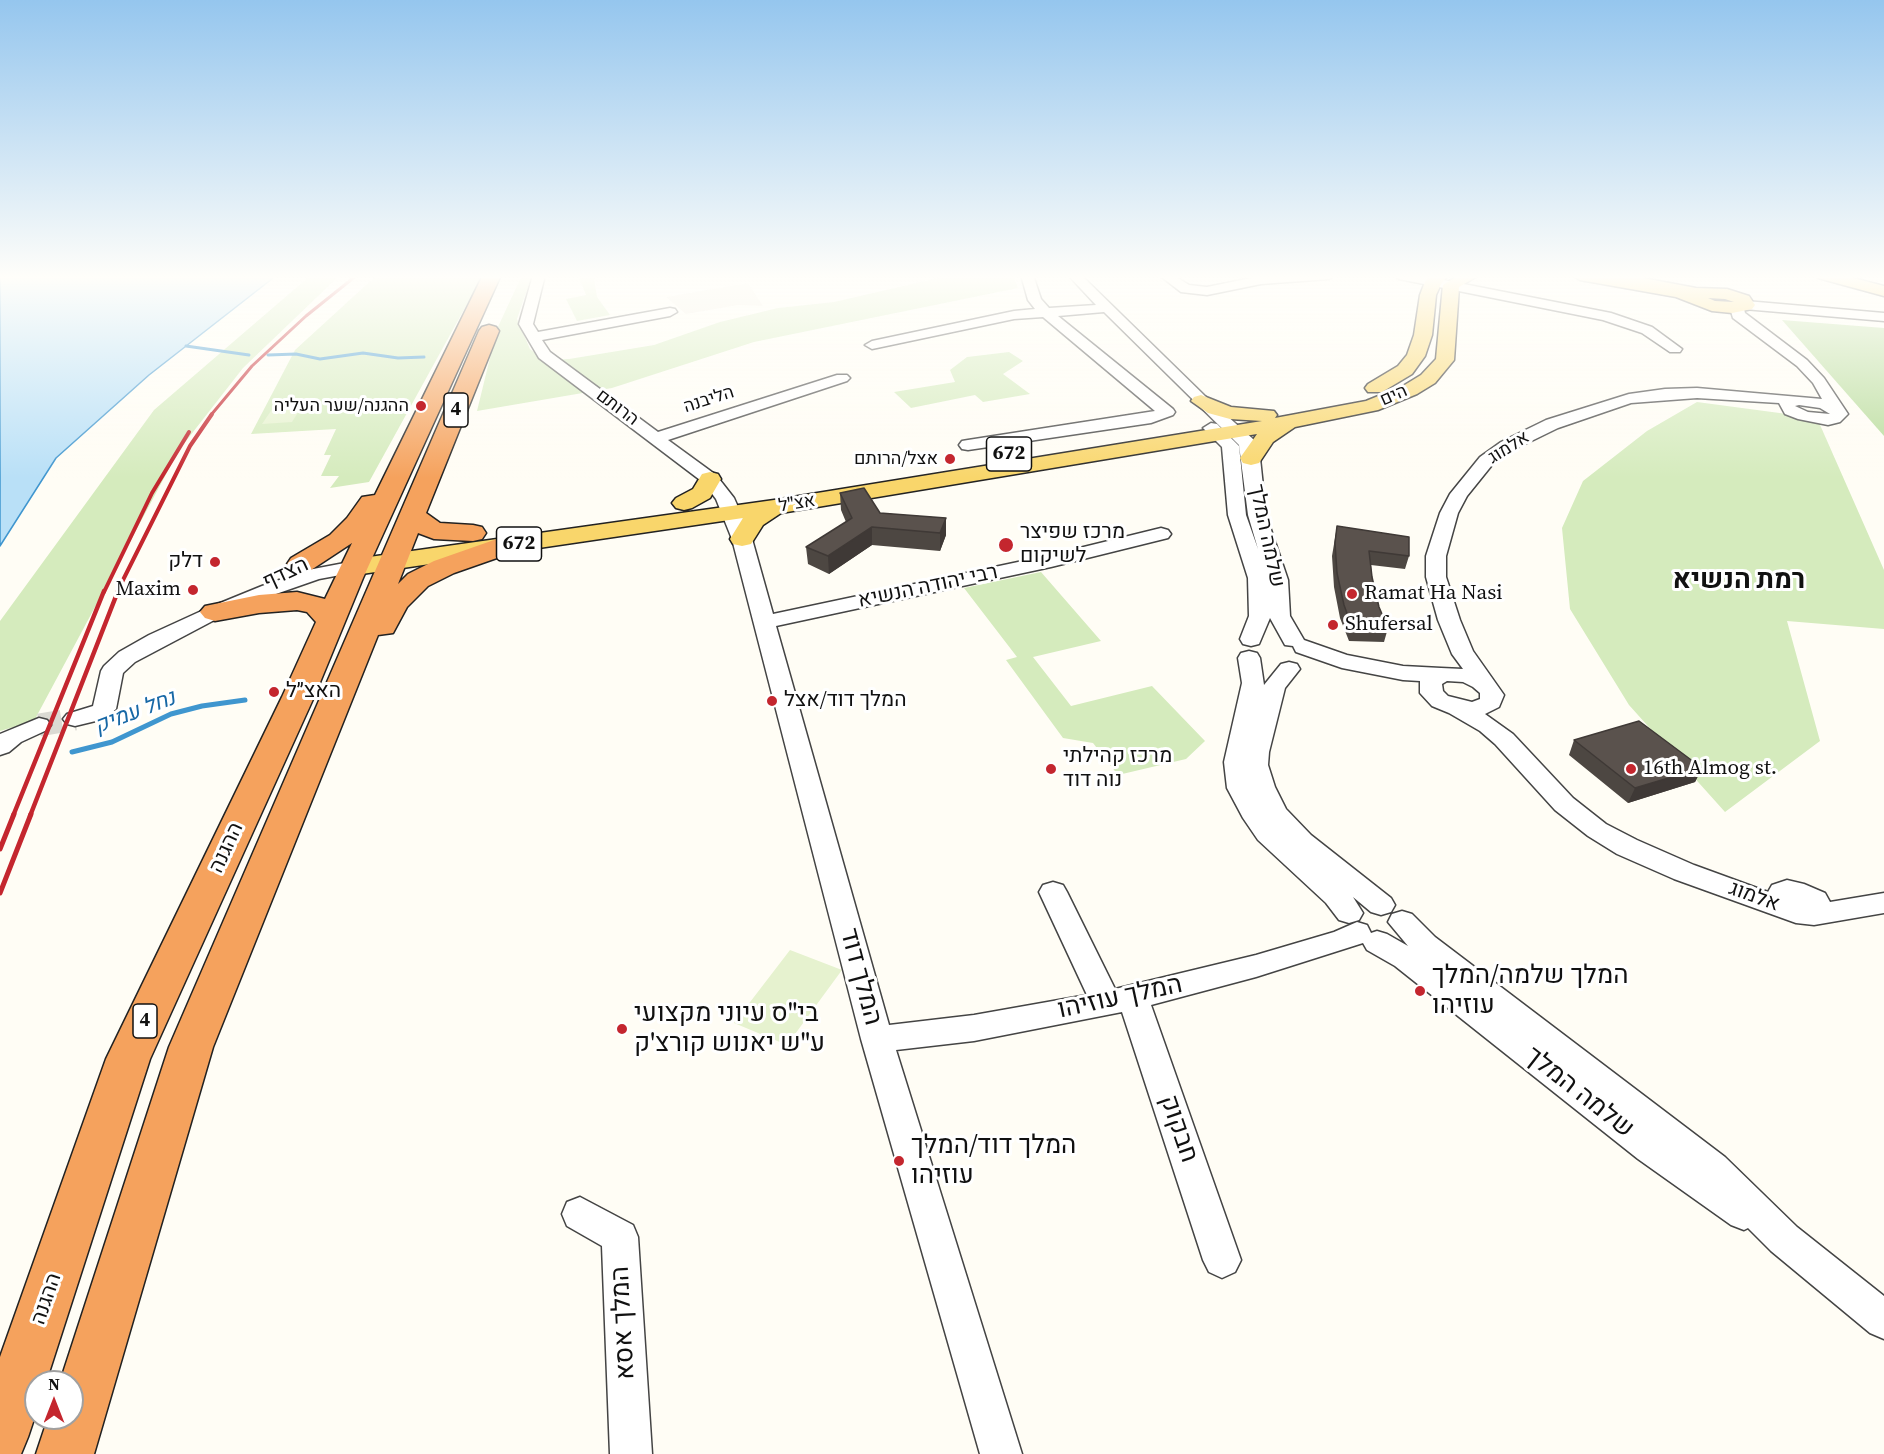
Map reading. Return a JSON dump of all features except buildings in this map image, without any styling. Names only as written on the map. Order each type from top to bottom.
[{"type":"highway","name":"ההגנה","points":[[0,1437],[128,1059],[298,698],[358,558],[460,343]]},
{"type":"highway","name":"ההגנה","points":[[65,1454],[191,1047],[484,343]]},
{"type":"highway","points":[[301,564],[347,534],[384,482],[403,464]]},
{"type":"highway","points":[[412,514],[423,525],[434,531],[472,533]]},
{"type":"highway","points":[[324,730],[376,643],[394,603],[403,593],[418,580],[444,567],[504,546]]},
{"type":"highway","points":[[215,612],[259,604],[297,601],[317,606],[330,620]]},
{"type":"main road","name":"הים","points":[[1222,428],[1267,415],[1342,400],[1393,379],[1405,370],[1416,356],[1420,343]]},
{"type":"main road","name":"הים","points":[[1222,428],[1287,423],[1371,406],[1396,397],[1428,379],[1445,360],[1446,343]]},
{"type":"main road","points":[[1180,417],[1215,409],[1230,413],[1267,415]]},
{"type":"main road","points":[[1180,417],[1213,444],[1241,456],[1287,423]]},
{"type":"main road","name":"אצ\"ל","points":[[396,553],[472,533],[684,503],[733,517],[754,520],[774,507],[1180,417],[1222,428]]},
{"type":"main road","name":"אצ\"ל","points":[[358,558],[396,553],[504,546],[733,517],[1180,417]]},
{"type":"main road","points":[[684,503],[702,493],[710,479]]},
{"type":"street","name":"הרותם","points":[[537,343],[544,355],[710,479],[733,517]]},
{"type":"street","points":[[872,345],[882,343]]},
{"type":"street","points":[[1085,343],[1180,417],[1222,428]]},
{"type":"street","points":[[1118,343],[1180,417]]},
{"type":"street","points":[[1130,343],[1180,417]]},
{"type":"street","points":[[1667,343],[1675,349]]},
{"type":"street","points":[[1776,343],[1797,358],[1823,388],[1841,422]]},
{"type":"street","name":"הליבנה","points":[[657,438],[842,378]]},
{"type":"street","points":[[1798,403],[1818,399],[1823,388]]},
{"type":"street","name":"אלמוג","points":[[1504,740],[1492,718],[1486,692],[1468,658],[1463,654],[1449,620],[1436,577],[1436,556],[1449,513],[1459,494],[1486,461],[1526,435],[1606,405],[1665,394],[1697,393],[1737,396],[1775,403],[1798,403]]},
{"type":"street","points":[[1798,403],[1812,418],[1841,422]]},
{"type":"street","points":[[1798,403],[1825,404],[1841,422]]},
{"type":"street","name":"אצ\"ל","points":[[968,445],[1151,418],[1180,417]]},
{"type":"street","name":"שלמה המלך","points":[[1222,428],[1247,443],[1241,456],[1237,514],[1256,568],[1261,600],[1258,625],[1250,648],[1253,683],[1236,762],[1240,788],[1267,834],[1336,896],[1373,923]]},
{"type":"street","name":"שלמה המלך","points":[[1241,456],[1278,580],[1279,616],[1296,656],[1274,687],[1257,753],[1256,765],[1262,788],[1276,814],[1405,958],[1688,1176],[1784,1239],[1884,1320]]},
{"type":"street","name":"המלך דוד","points":[[733,517],[765,622],[877,1039],[1001,1454]]},
{"type":"street","name":"רבי יהודה הנשיא","points":[[765,622],[1051,561],[1161,534]]},
{"type":"street","name":"הצדף","points":[[75,719],[96,714],[104,709],[111,676],[116,667],[127,657],[301,564],[358,558]]},
{"type":"street","name":"הצדף","points":[[215,612],[358,558]]},
{"type":"street","points":[[1296,656],[1266,668],[1250,648],[1267,635],[1296,656],[1398,681],[1439,681],[1467,676],[1486,692],[1478,709],[1458,708]]},
{"type":"street","points":[[1439,681],[1463,654]]},
{"type":"street","name":"אלמוג","points":[[1439,681],[1440,701],[1458,708],[1488,726],[1564,804],[1597,830],[1653,859],[1717,884],[1799,902],[1877,904]]},
{"type":"street","points":[[0,747],[25,730],[39,726]]},
{"type":"street","name":"חבקוק","points":[[1053,892],[1119,1001],[1222,1260]]},
{"type":"street","name":"המלך עוזיהו","points":[[877,1039],[974,1028],[1119,1001],[1256,966],[1343,940],[1373,923]]},
{"type":"street","name":"המלך אסא","points":[[580,1214],[620,1237],[631,1454]]},
{"type":"green space","points":[[232,343],[269,343],[243,368],[179,450],[34,721],[0,731],[0,621],[154,410]]},
{"type":"green space","points":[[303,343],[446,343],[369,482],[330,488],[339,476],[321,476],[331,455],[324,455],[336,429],[251,434],[295,350]]},
{"type":"green space","points":[[494,343],[527,343],[530,349],[544,360],[569,359],[660,343],[751,343],[612,388],[477,411]]},
{"type":"green space","points":[[1802,343],[1884,343],[1884,436]]},
{"type":"green space","points":[[1009,352],[1023,361],[1003,374],[1030,394],[983,402],[975,395],[911,408],[894,392],[955,382],[950,370],[967,357]]},
{"type":"green space","points":[[306,400],[292,422],[262,424],[277,402]]},
{"type":"green space","points":[[1697,402],[1817,418],[1884,570],[1884,629],[1787,621],[1820,741],[1725,812],[1629,705],[1570,609],[1562,528],[1583,481],[1647,431]]},
{"type":"green space","points":[[1041,572],[1101,641],[1033,657],[1071,706],[1152,686],[1205,741],[1186,759],[1118,775],[1093,743],[1063,738],[1006,660],[1017,657],[964,588]]},
{"type":"green space","points":[[790,950],[842,970],[787,1045],[734,1023]]},
{"type":"water","points":[[0,343],[190,343],[149,375],[56,458],[0,546]]},
{"type":"waterway","points":[[186,346],[249,355]]},
{"type":"waterway","points":[[268,355],[296,354],[320,359],[363,353],[398,358],[424,357]]},
{"type":"waterway","name":"נחל עמיק","points":[[72,752],[112,742],[171,714],[202,706],[245,700]]},
{"type":"tunnel","points":[[39,725],[75,719]]},
{"type":"railway","points":[[211,415],[252,366],[277,343]]},
{"type":"railway","points":[[117,592],[190,446],[212,414]]},
{"type":"railway","points":[[104,592],[152,493],[189,432]]},
{"type":"railway","points":[[13,816],[104,591]]},
{"type":"railway","points":[[30,816],[118,591]]},
{"type":"railway","points":[[0,849],[14,814]]},
{"type":"railway","points":[[0,893],[31,814]]},
{"type":"place","name":"ההגנה/שער העליה","points":[[421,406]]},
{"type":"place","name":"אצל/הרותם","points":[[950,459]]},
{"type":"place","name":"מרכז שפיצר לשיקום","points":[[1006,545]]},
{"type":"place","name":"דלק","points":[[215,562]]},
{"type":"place","name":"Maxim","points":[[193,590]]},
{"type":"place","name":"Ramat Ha Nasi","points":[[1352,594]]},
{"type":"place","name":"Shufersal","points":[[1333,625]]},
{"type":"place","name":"האצ״ל","points":[[274,692]]},
{"type":"place","name":"המלך דוד/אצל","points":[[772,701]]},
{"type":"place","name":"מרכז קהילתי נוה דוד","points":[[1051,769]]},
{"type":"place","name":"16th Almog st.","points":[[1631,769]]},
{"type":"place","name":"המלך שלמה/המלך עוזיהו","points":[[1420,991]]},
{"type":"place","name":"בי\"ס עיוני מקצועי ע\"ש יאנוש קורצ'ק","points":[[622,1029]]},
{"type":"place","name":"המלך דוד/המלך עוזיהו","points":[[899,1161]]},
{"type":"district","name":"רמת הנשיא","points":[[1739,581]]}]
